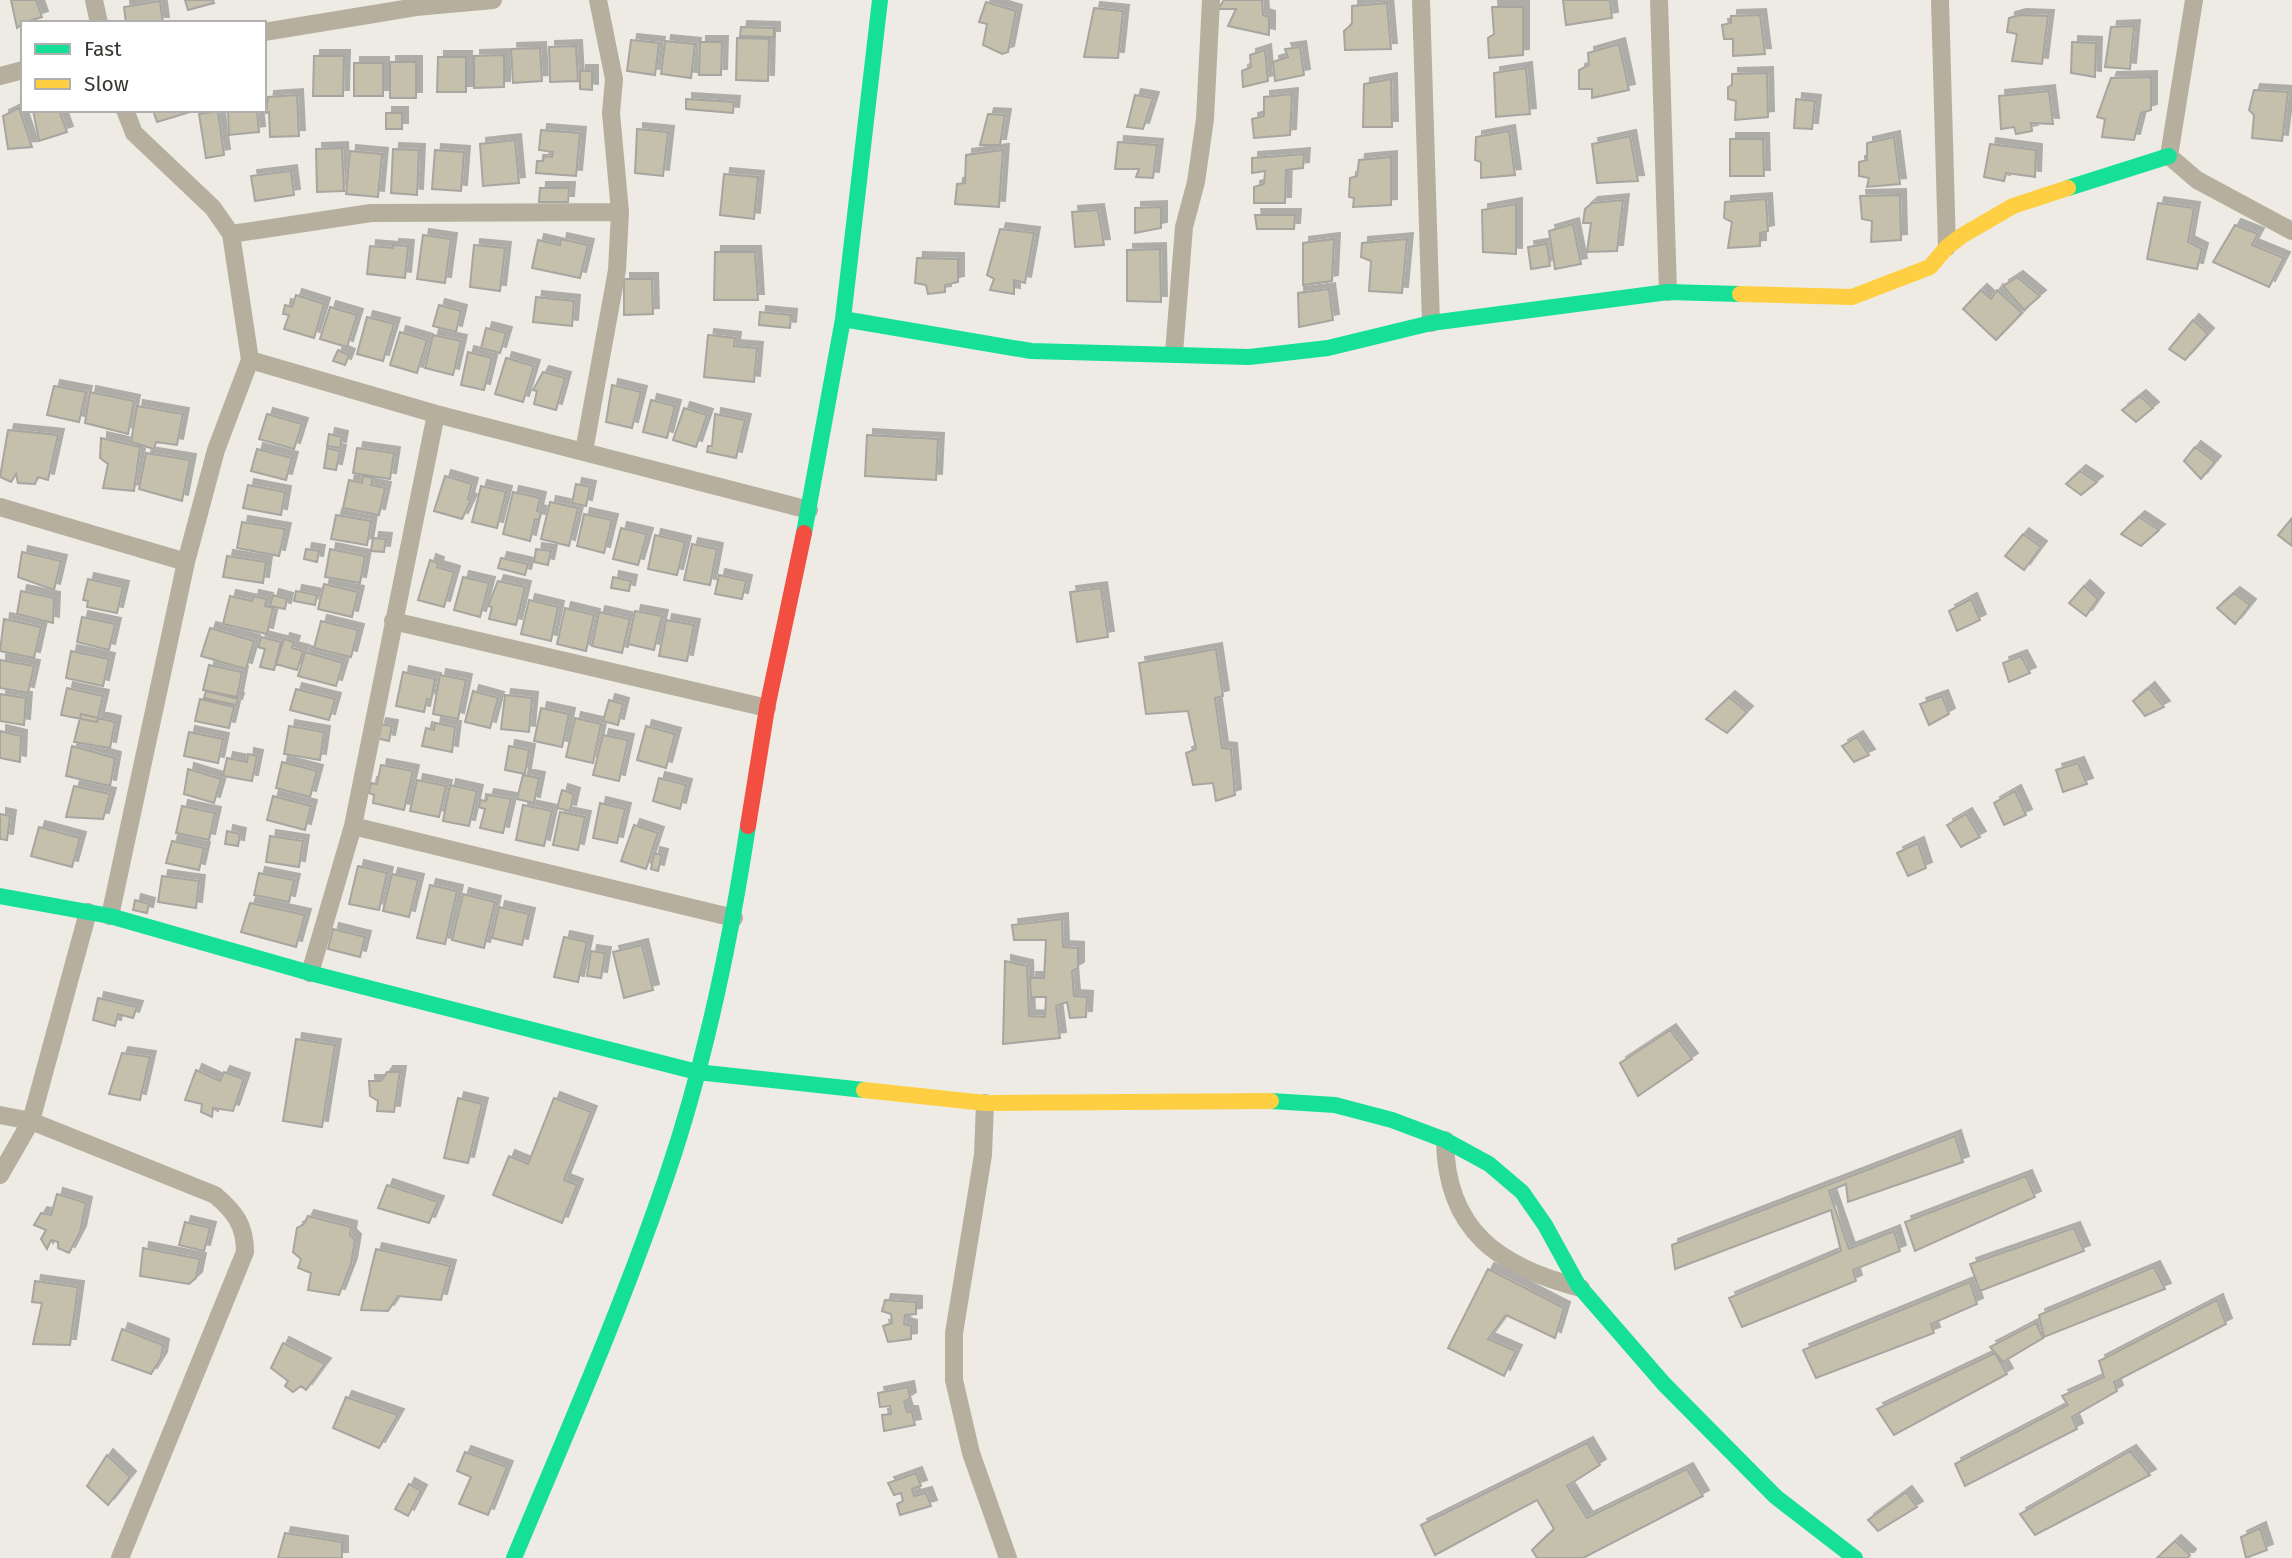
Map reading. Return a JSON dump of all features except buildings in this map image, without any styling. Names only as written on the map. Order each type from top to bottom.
[{"type":"street","points":[[94,0],[99,21]]},
{"type":"street","points":[[266,32],[416,3],[493,0]]},
{"type":"street","points":[[584,451],[617,270],[620,212],[611,113],[614,79],[598,0]]},
{"type":"street","points":[[514,1558],[630,1275],[666,1177],[697,1072],[734,918],[767,708],[809,510],[843,318],[880,0]]},
{"type":"street","points":[[1174,353],[1184,227],[1196,182],[1205,118],[1211,0]]},
{"type":"street","points":[[1421,0],[1431,323]]},
{"type":"street","points":[[1659,0],[1668,292]]},
{"type":"street","points":[[1940,0],[1947,247]]},
{"type":"street","points":[[2169,156],[2194,0]]},
{"type":"street","points":[[0,76],[21,71]]},
{"type":"street","points":[[110,916],[186,562],[216,450],[250,360],[231,234],[213,208],[134,133],[126,112]]},
{"type":"street","points":[[843,318],[1031,351],[1249,357],[1314,350],[1431,323],[1668,292],[1852,297],[1930,267],[1947,247],[2013,206],[2169,156]]},
{"type":"street","points":[[2169,156],[2197,180],[2292,231]]},
{"type":"street","points":[[231,234],[371,213],[620,212]]},
{"type":"street","points":[[250,360],[436,414],[809,510]]},
{"type":"street","points":[[310,973],[353,826],[436,414]]},
{"type":"street","points":[[0,507],[186,562]]},
{"type":"street","points":[[393,621],[767,708]]},
{"type":"street","points":[[353,826],[734,918]]},
{"type":"street","points":[[0,896],[110,916],[310,973],[697,1072],[985,1103],[1263,1100],[1335,1105],[1392,1120],[1445,1140],[1489,1164],[1522,1192],[1545,1224],[1581,1288],[1664,1384],[1776,1497],[1855,1558]]},
{"type":"street","points":[[0,1175],[31,1121],[88,912]]},
{"type":"street","points":[[985,1103],[983,1155],[954,1333],[954,1380],[971,1453],[1008,1558]]},
{"type":"street","points":[[0,1115],[31,1121],[215,1195],[243,1225],[245,1252],[120,1558]]},
{"type":"street","points":[[1445,1140],[1448,1181],[1460,1211],[1480,1241],[1510,1263],[1581,1288]]},
{"type":"traffic: fast","points":[[804,533],[843,319],[880,0]]},
{"type":"traffic: fast","points":[[2068,188],[2169,156]]},
{"type":"traffic: fast","points":[[843,319],[1031,351],[1249,357],[1328,348],[1431,323],[1668,292],[1740,294]]},
{"type":"traffic: fast","points":[[514,1558],[613,1322],[680,1135],[715,1003],[748,826]]},
{"type":"traffic: fast","points":[[0,896],[110,916],[310,973],[697,1072],[864,1090]]},
{"type":"traffic: fast","points":[[1271,1101],[1335,1105],[1392,1120],[1445,1140],[1489,1164],[1522,1192],[1545,1225],[1578,1285],[1664,1384],[1776,1497],[1855,1558]]},
{"type":"traffic: slow","points":[[1740,294],[1852,297],[1930,267],[1947,247],[1963,235],[2013,206],[2068,188]]},
{"type":"traffic: slow","points":[[864,1090],[985,1103],[1271,1101]]},
{"type":"traffic: jam","points":[[748,826],[767,708],[804,533]]}]
